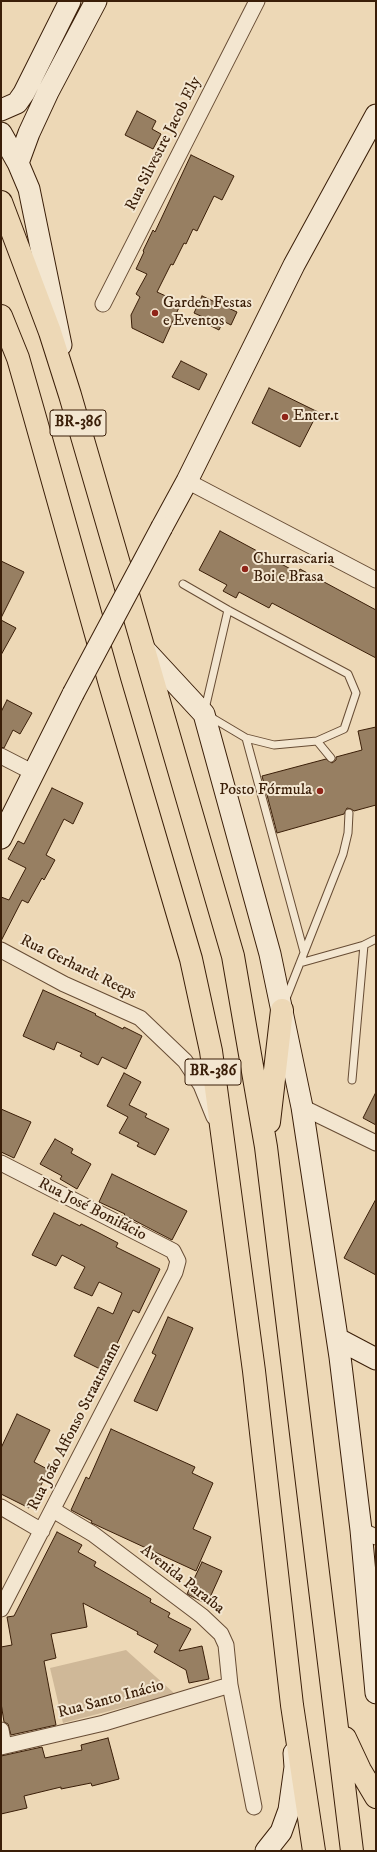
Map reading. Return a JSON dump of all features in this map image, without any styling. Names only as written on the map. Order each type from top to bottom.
[{"type":"highway","name":"BR-386","points":[[1,202],[47,324],[70,395],[233,956],[266,1147],[352,1851]]},
{"type":"highway","name":"BR-386","points":[[1,316],[18,358],[110,684],[191,959],[211,1051],[254,1371],[292,1705],[314,1851]]},
{"type":"highway","points":[[266,1147],[282,1010]]},
{"type":"highway","points":[[337,1719],[360,1770],[376,1797]]},
{"type":"main road","points":[[1,110],[17,103],[70,1]]},
{"type":"main road","points":[[18,163],[29,133],[48,92],[96,1]]},
{"type":"main road","points":[[29,82],[48,92]]},
{"type":"main road","points":[[1,838],[73,694],[187,481],[294,265],[376,114]]},
{"type":"main road","points":[[1,133],[18,163],[29,189],[56,314],[70,395]]},
{"type":"main road","points":[[143,648],[204,714],[270,954],[302,1107],[369,1534],[376,1693]]},
{"type":"main road","points":[[338,1339],[376,1359]]},
{"type":"main road","points":[[266,1851],[281,1832],[289,1810],[294,1767],[292,1705]]},
{"type":"street","name":"Rua Silvestre Jacob Ely","points":[[103,304],[257,1]]},
{"type":"street","points":[[187,481],[376,580]]},
{"type":"street","points":[[1,756],[34,773]]},
{"type":"street","name":"Rua Gerhardt Reeps","points":[[1,950],[64,984],[140,1018],[185,1061],[201,1085],[214,1116],[223,1145]]},
{"type":"street","points":[[302,1107],[376,1143]]},
{"type":"street","name":"Rua José Bonifácio","points":[[1,1163],[173,1251],[178,1261]]},
{"type":"street","name":"Rua João Affonso Straatmann","points":[[1,1609],[175,1272],[178,1261]]},
{"type":"street","points":[[1,1507],[42,1531]]},
{"type":"street","name":"Avenida Paraíba","points":[[53,1510],[93,1534],[202,1616],[221,1634],[226,1645],[230,1685],[254,1808]]},
{"type":"street","name":"Rua Santo Inácio","points":[[2,1747],[104,1723],[230,1685]]},
{"type":"street","points":[[1,1730],[2,1747]]},
{"type":"lane","points":[[183,584],[228,610],[348,674],[356,693],[344,729],[317,741],[274,746],[246,738],[204,714],[228,610]]},
{"type":"lane","points":[[246,738],[304,952]]},
{"type":"lane","points":[[317,741],[331,758]]},
{"type":"lane","points":[[282,1010],[342,854],[348,834],[349,813]]},
{"type":"lane","points":[[300,963],[364,945],[376,938]]},
{"type":"lane","points":[[352,1080],[364,945]]},
{"type":"shaded area","points":[[126,1650],[175,1694],[63,1723],[50,1668]]},
{"type":"building","points":[[137,111],[156,121],[152,129],[161,134],[153,149],[125,135]]},
{"type":"building","points":[[191,155],[234,176],[222,200],[214,196],[197,231],[193,229],[173,265],[171,264],[157,292],[181,303],[163,343],[132,328],[131,315],[140,297],[136,294],[147,274],[136,269],[153,230],[155,232]]},
{"type":"building","points":[[202,296],[237,312],[231,325],[223,321],[219,330],[203,322],[205,318],[194,313]]},
{"type":"building","points":[[181,361],[207,374],[199,390],[172,377]]},
{"type":"building","name":"Enter.t","points":[[269,388],[318,412],[300,447],[252,423]]},
{"type":"building","points":[[220,531],[298,573],[300,569],[376,610],[376,658],[272,603],[269,608],[239,592],[236,598],[223,591],[227,585],[199,570]]},
{"type":"building","points":[[1,561],[24,572],[1,618]]},
{"type":"building","points":[[1,620],[16,628],[1,655]]},
{"type":"building","points":[[7,700],[32,713],[20,734],[13,730],[4,748],[1,747],[1,712]]},
{"type":"building","name":"Posto Fórmula","points":[[376,727],[376,805],[354,811],[347,808],[344,814],[277,833],[262,776],[326,759],[332,763],[336,760],[336,757],[362,750],[358,731]]},
{"type":"building","points":[[52,788],[83,803],[73,824],[64,819],[46,855],[55,860],[44,880],[42,878],[28,903],[22,900],[1,941],[1,897],[9,900],[26,868],[8,859],[18,841],[24,844]]},
{"type":"building","points":[[43,990],[96,1014],[95,1015],[123,1029],[124,1027],[142,1036],[126,1069],[102,1057],[98,1065],[80,1056],[82,1053],[57,1042],[54,1050],[23,1036]]},
{"type":"building","points":[[124,1073],[141,1082],[129,1105],[147,1114],[145,1117],[169,1129],[155,1155],[137,1146],[139,1143],[119,1133],[128,1117],[107,1106]]},
{"type":"building","points":[[376,1092],[376,1125],[363,1118]]},
{"type":"building","points":[[1,1109],[31,1122],[14,1158],[1,1152]]},
{"type":"building","points":[[55,1139],[73,1149],[71,1153],[91,1164],[77,1189],[60,1179],[62,1176],[40,1164]]},
{"type":"building","points":[[112,1174],[187,1211],[172,1240],[124,1215],[125,1214],[99,1202]]},
{"type":"building","points":[[376,1199],[376,1275],[344,1258]]},
{"type":"building","points":[[54,1213],[80,1226],[81,1224],[118,1243],[116,1247],[160,1269],[139,1313],[133,1310],[104,1371],[74,1356],[98,1307],[113,1314],[122,1293],[99,1282],[92,1296],[74,1288],[85,1267],[62,1255],[56,1266],[32,1255]]},
{"type":"building","points":[[168,1317],[193,1328],[157,1411],[134,1401],[156,1355],[152,1353]]},
{"type":"building","points":[[17,1414],[50,1430],[34,1462],[49,1470],[29,1508],[1,1494],[1,1448]]},
{"type":"building","points":[[111,1429],[195,1467],[192,1473],[213,1483],[193,1529],[211,1537],[196,1571],[91,1523],[92,1521],[71,1510],[86,1477],[89,1479]]},
{"type":"building","points":[[57,1532],[82,1545],[78,1552],[96,1562],[94,1566],[151,1599],[150,1602],[170,1613],[168,1617],[191,1629],[179,1651],[202,1646],[209,1679],[189,1683],[186,1670],[154,1652],[158,1645],[137,1634],[138,1632],[83,1603],[87,1627],[51,1634],[56,1658],[44,1661],[56,1725],[11,1735],[8,1724],[4,1722],[1,1703],[1,1647],[12,1645],[7,1617],[14,1616]]},
{"type":"building","points":[[202,1562],[222,1571],[207,1604],[187,1594]]},
{"type":"building","points":[[108,1738],[119,1779],[92,1786],[91,1783],[61,1789],[61,1787],[24,1796],[27,1808],[1,1814],[1,1756],[42,1747],[45,1758],[82,1750],[81,1745]]},
{"type":"place","name":"Garden Festas e Eventos","points":[[155,313]]},
{"type":"place","name":"Enter.t","points":[[285,417]]},
{"type":"place","name":"Churrascaria Boi e Brasa","points":[[245,569]]},
{"type":"place","name":"Posto Fórmula","points":[[320,791]]}]
